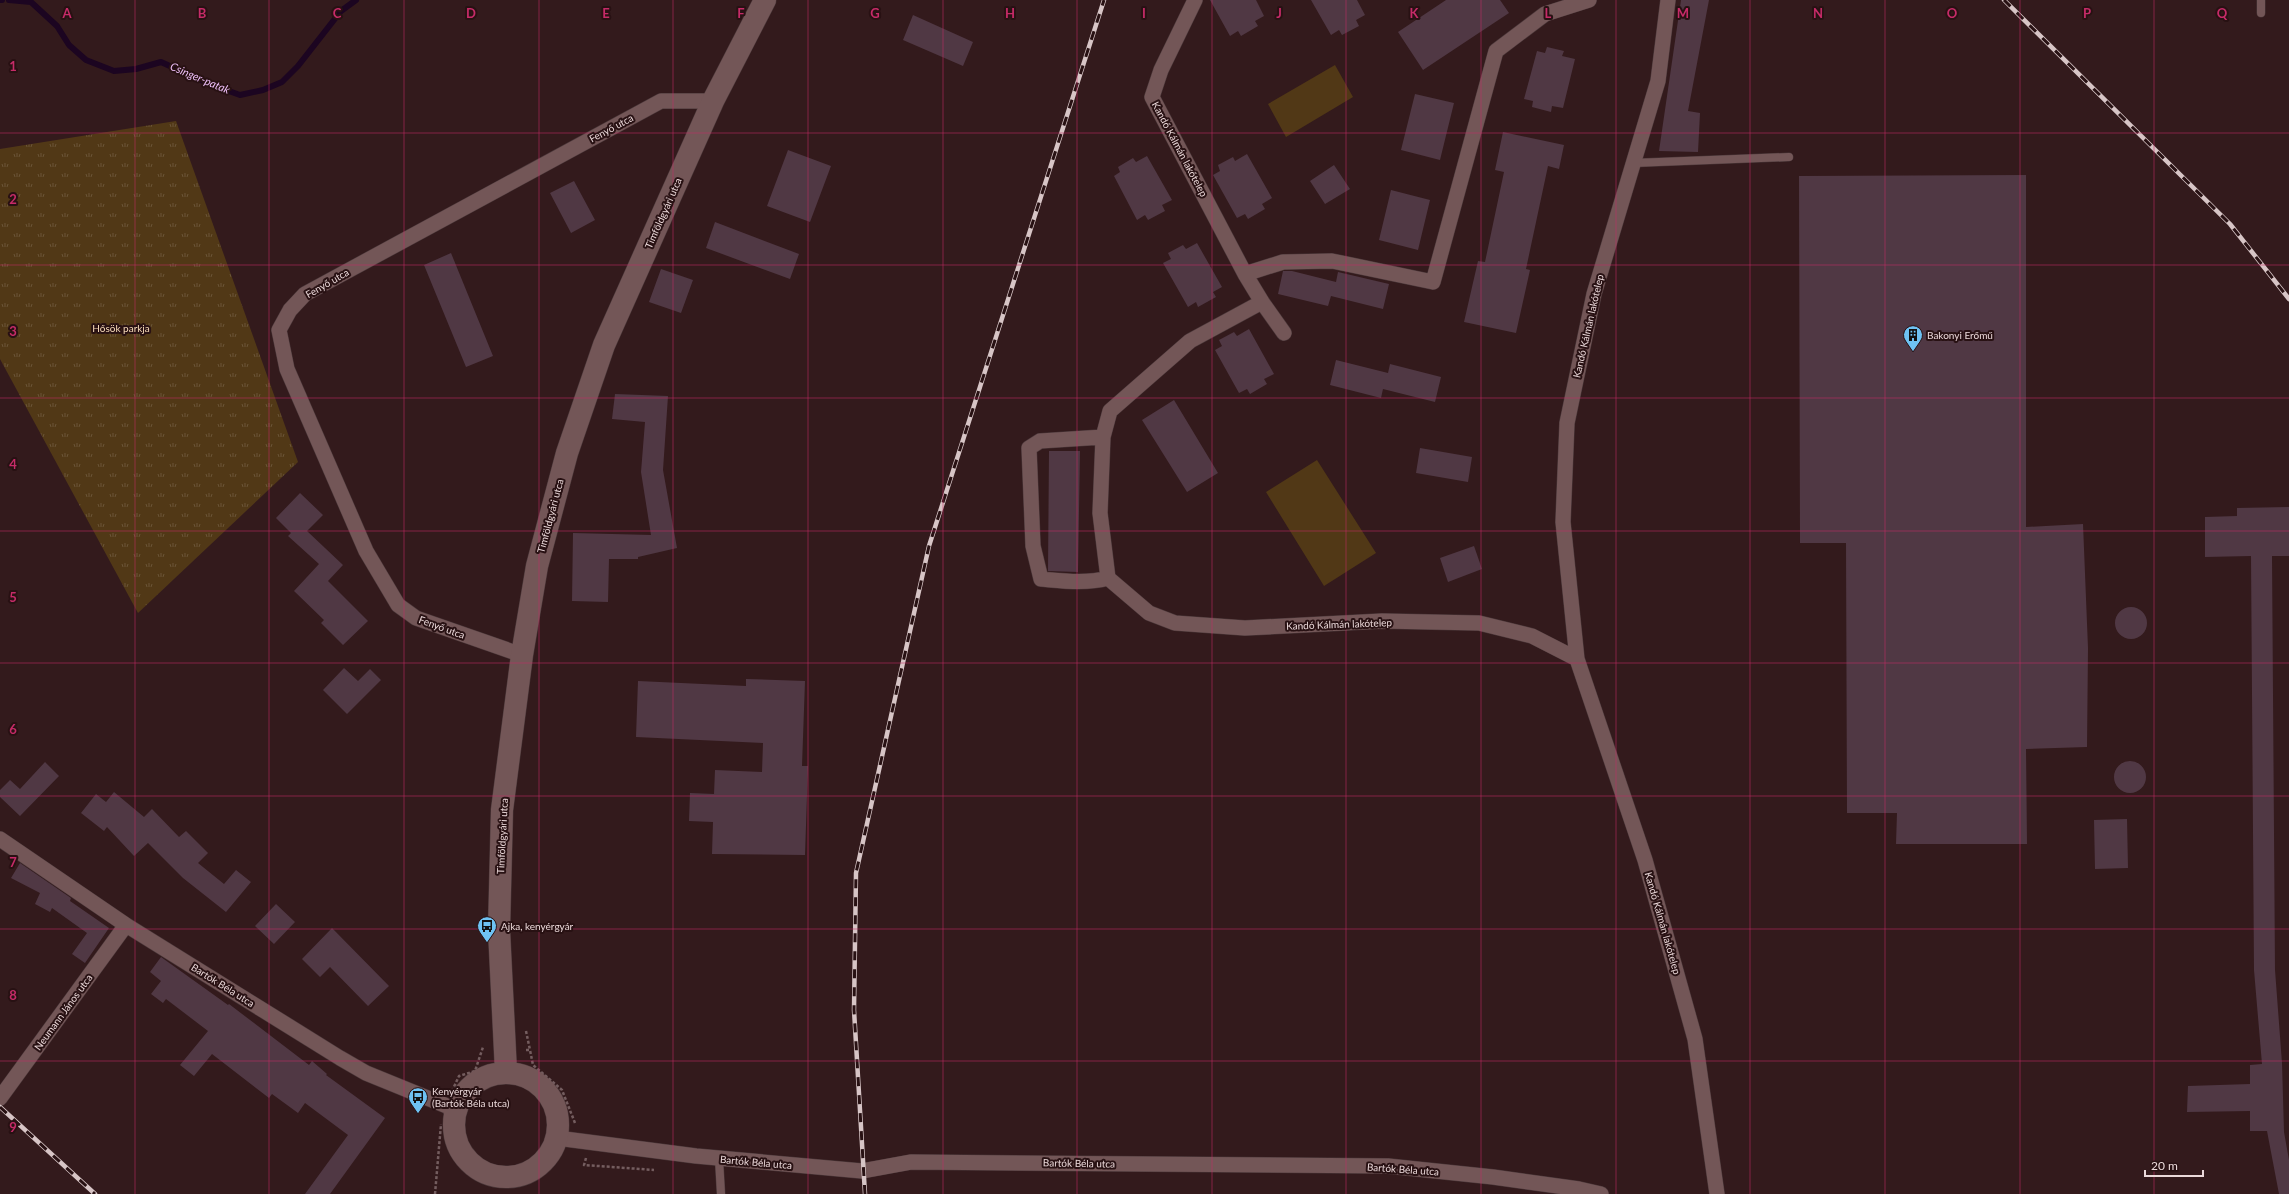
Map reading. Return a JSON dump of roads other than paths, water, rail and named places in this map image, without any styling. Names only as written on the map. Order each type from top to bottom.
[{"type":"main road","name":"Timföldgyári utca","points":[[506,1072],[498,930],[502,810],[522,655],[537,566],[567,453],[604,345],[713,101],[765,0]]},
{"type":"main road","points":[[506,1072],[522,1074],[536,1081],[548,1092],[556,1106],[559,1122],[557,1138],[552,1151],[543,1162],[532,1171],[522,1185],[505,1178],[492,1176],[480,1171],[470,1163],[461,1152],[456,1140],[454,1127],[448,1115],[468,1089],[479,1080],[492,1074],[506,1072]]},
{"type":"street","name":"Kandó Kálmán lakótelep","points":[[1195,0],[1160,70],[1152,97],[1246,274],[1262,302],[1284,333]]},
{"type":"street","points":[[1246,274],[1283,262],[1332,261],[1433,282],[1496,51],[1545,14],[1590,0]]},
{"type":"street","name":"Kandó Kálmán lakótelep","points":[[1668,0],[1658,81],[1594,294],[1567,423],[1563,522],[1577,659],[1645,860],[1695,1039],[1717,1194]]},
{"type":"street","name":"Fenyő utca","points":[[522,655],[416,618],[398,605],[366,551],[287,369],[279,330],[290,310],[305,294],[661,101],[713,101]]},
{"type":"street","points":[[1103,437],[1040,440],[1029,448],[1033,546],[1041,579],[1072,582],[1096,582],[1108,578],[1100,513],[1103,437],[1110,411],[1190,342],[1262,302]]},
{"type":"street","name":"Kandó Kálmán lakótelep","points":[[1108,578],[1149,613],[1175,624],[1245,628],[1382,621],[1479,623],[1532,636],[1577,659]]},
{"type":"street","name":"Bartók Béla utca","points":[[0,839],[126,925],[340,1058],[366,1073],[447,1106],[448,1115]]},
{"type":"street","name":"Neumann János utca","points":[[0,1098],[126,925]]},
{"type":"street","name":"Bartók Béla utca","points":[[557,1138],[719,1159],[862,1171],[911,1162],[1388,1166],[1493,1177],[1579,1189],[1601,1194]]},
{"type":"lane","points":[[2261,0],[2261,12]]},
{"type":"lane","points":[[1633,163],[1789,157]]},
{"type":"lane","points":[[719,1159],[720,1194]]},
{"type":"waterway","name":"Csinger-patak","points":[[9,0],[31,2],[57,26],[69,45],[86,60],[114,71],[136,69],[161,62],[212,85],[240,95],[263,90],[282,82],[298,66],[341,11],[356,0]]},
{"type":"railway","points":[[865,1194],[854,1010],[856,873],[929,546],[1104,0]]},
{"type":"railway","points":[[2004,0],[2230,224],[2289,299]]},
{"type":"railway","points":[[0,1107],[95,1194]]},
{"type":"place","name":"Bakonyi Erőmű","points":[[1913,352]]},
{"type":"place","name":"Ajka, kenyérgyár","points":[[487,943]]},
{"type":"place","name":"Kenyérgyár (Bartók Béla utca)","points":[[418,1114]]},
{"type":"park label","name":"Hősök parkja","points":[[121,328]]}]
